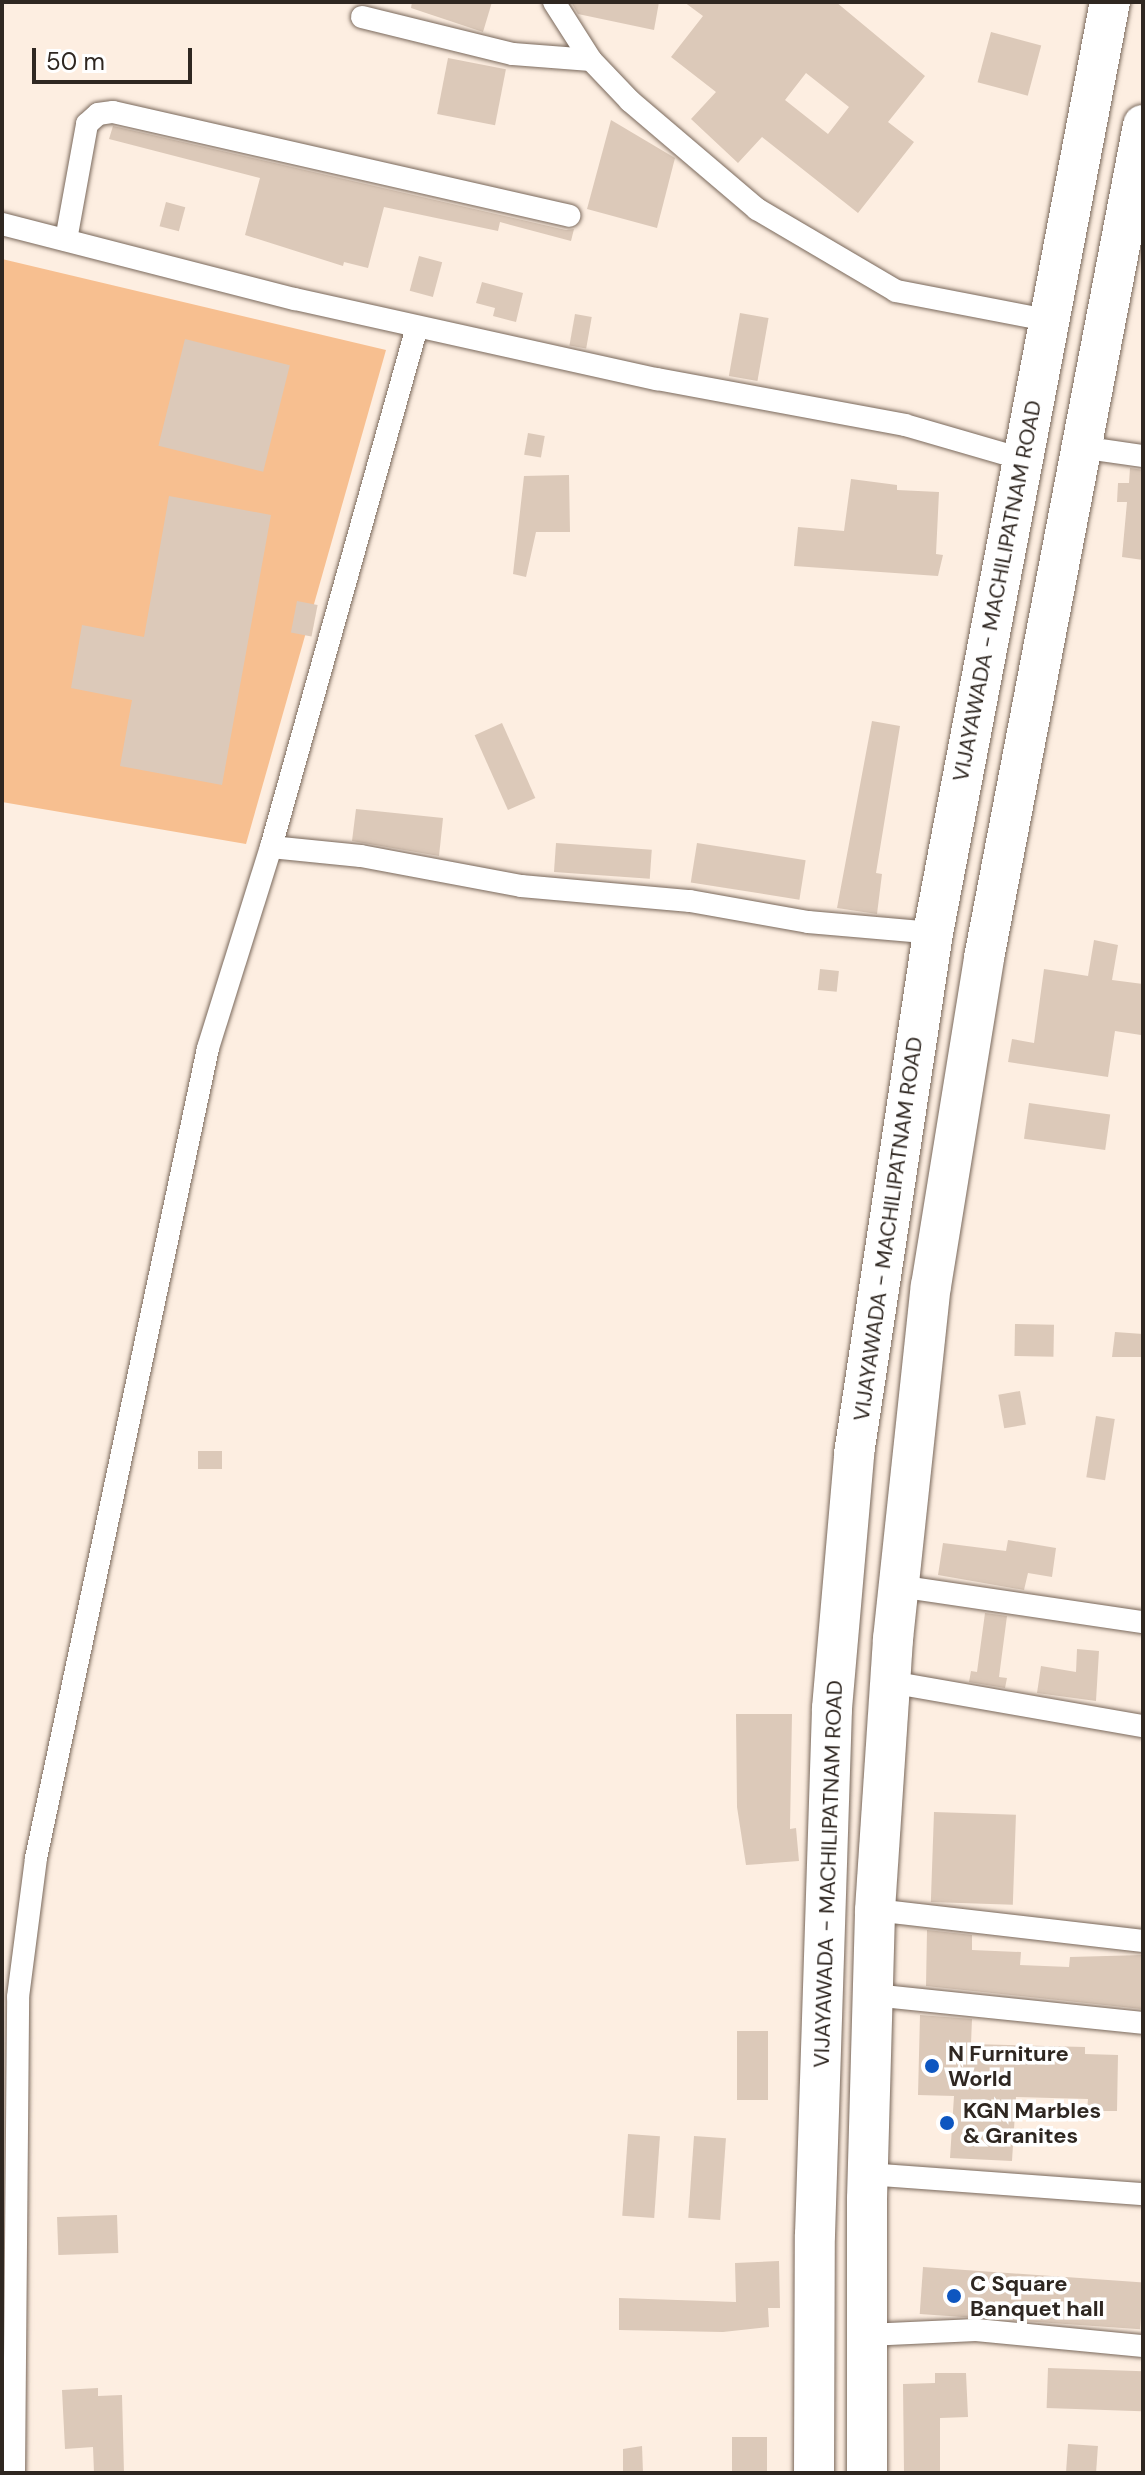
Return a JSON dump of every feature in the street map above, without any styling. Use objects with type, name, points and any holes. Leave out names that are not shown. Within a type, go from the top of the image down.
[{"type":"highway","name":"VIJAYAWADA - MACHILIPATNAM ROAD","points":[[814,2473],[815,2235],[832,1708],[854,1454],[933,933],[1046,320],[1110,2]]},
{"type":"highway","points":[[867,2473],[868,2174],[875,1910],[898,1586],[949,1159],[1080,447],[1143,125]]},
{"type":"street","points":[[554,2],[591,60],[695,160],[757,209],[896,291],[1046,320]]},
{"type":"street","points":[[362,17],[513,54],[591,60]]},
{"type":"street","points":[[66,240],[85,134],[98,114],[113,112],[569,216]]},
{"type":"street","points":[[2,224],[417,327],[657,379],[905,425],[1022,459]]},
{"type":"street","points":[[14,2473],[8,2357],[11,2078],[36,1858],[208,1048],[271,847],[417,327]]},
{"type":"street","points":[[1080,447],[1143,456]]},
{"type":"street","points":[[271,847],[361,856],[521,886],[690,901],[808,922],[933,933]]},
{"type":"street","points":[[898,1586],[1143,1622]]},
{"type":"street","points":[[890,1682],[1143,1726]]},
{"type":"street","points":[[875,1910],[1143,1941]]},
{"type":"street","points":[[873,1995],[1143,2023]]},
{"type":"street","points":[[868,2174],[1143,2194]]},
{"type":"street","points":[[867,2335],[976,2330],[1143,2346]]},
{"type":"shaded area","points":[[2,259],[386,350],[246,844],[2,802]]},
{"type":"building","points":[[412,2],[492,2],[483,32],[411,8]]},
{"type":"building","points":[[571,2],[659,2],[654,30],[578,14]]},
{"type":"building","points":[[684,2],[836,2],[925,76],[888,122],[914,142],[858,213],[762,137],[738,163],[691,119],[716,92],[671,57],[703,16]],"holes":[[[806,73],[849,107],[828,134],[785,100]]]},
{"type":"building","points":[[991,32],[1041,45],[1028,96],[978,82]]},
{"type":"building","points":[[448,58],[506,69],[495,125],[437,114]]},
{"type":"building","points":[[611,120],[675,158],[657,228],[587,209]]},
{"type":"building","points":[[113,126],[566,230],[574,229],[571,241],[500,222],[498,231],[384,207],[368,268],[344,262],[343,266],[245,235],[260,178],[109,139]]},
{"type":"building","points":[[166,202],[185,207],[179,231],[160,226]]},
{"type":"building","points":[[419,256],[442,262],[433,297],[410,291]]},
{"type":"building","points":[[482,282],[523,293],[516,322],[493,316],[495,308],[476,303]]},
{"type":"building","points":[[740,313],[769,318],[757,381],[729,376]]},
{"type":"building","points":[[575,314],[592,317],[586,348],[569,346]]},
{"type":"building","points":[[185,339],[290,365],[263,472],[158,446]]},
{"type":"building","points":[[528,433],[545,436],[541,458],[524,455]]},
{"type":"building","points":[[1130,468],[1143,470],[1143,560],[1122,557],[1127,502],[1117,502],[1118,483],[1129,483]]},
{"type":"building","points":[[569,475],[570,532],[536,532],[526,577],[513,574],[524,476]]},
{"type":"building","points":[[851,479],[897,485],[897,490],[939,492],[936,554],[943,555],[938,576],[794,566],[798,527],[844,531]]},
{"type":"building","points":[[169,496],[271,515],[222,785],[120,766],[132,700],[71,688],[82,625],[144,637]]},
{"type":"building","points":[[297,601],[318,605],[312,636],[291,632]]},
{"type":"building","points":[[872,721],[900,726],[876,873],[882,874],[877,914],[837,908]]},
{"type":"building","points":[[502,723],[535,798],[508,810],[475,735]]},
{"type":"building","points":[[356,809],[443,818],[439,856],[352,841]]},
{"type":"building","points":[[556,843],[652,850],[650,879],[554,872]]},
{"type":"building","points":[[697,843],[806,860],[799,900],[691,883]]},
{"type":"building","points":[[1094,940],[1118,945],[1112,980],[1143,984],[1141,1035],[1115,1031],[1108,1077],[1008,1062],[1012,1039],[1034,1043],[1044,969],[1088,976]]},
{"type":"building","points":[[820,969],[839,971],[837,992],[818,990]]},
{"type":"building","points":[[1029,1103],[1110,1114],[1105,1150],[1024,1139]]},
{"type":"building","points":[[1015,1324],[1054,1325],[1053,1357],[1014,1356]]},
{"type":"building","points":[[1115,1332],[1143,1334],[1143,1357],[1112,1357]]},
{"type":"building","points":[[1020,1391],[1026,1424],[1004,1428],[998,1395]]},
{"type":"building","points":[[1096,1416],[1115,1419],[1105,1480],[1086,1477]]},
{"type":"building","points":[[198,1451],[222,1451],[222,1469],[198,1469]]},
{"type":"building","points":[[1008,1540],[1056,1548],[1052,1577],[1028,1573],[1024,1590],[938,1575],[943,1543],[1006,1551]]},
{"type":"building","points":[[985,1613],[1007,1616],[999,1677],[1007,1678],[1005,1688],[969,1682],[971,1671],[977,1672]]},
{"type":"building","points":[[1077,1649],[1099,1651],[1096,1701],[1037,1693],[1041,1666],[1076,1672]]},
{"type":"building","points":[[736,1714],[792,1714],[790,1829],[796,1828],[799,1861],[746,1865],[737,1807]]},
{"type":"building","points":[[934,1812],[1016,1815],[1013,1905],[931,1902]]},
{"type":"building","points":[[927,1930],[972,1935],[972,1950],[1021,1952],[1020,1965],[1069,1967],[1070,1957],[1143,1955],[1142,2009],[926,1986]]},
{"type":"building","points":[[920,2015],[972,2019],[971,2044],[1085,2047],[1085,2054],[1118,2055],[1117,2111],[1087,2111],[1088,2099],[1016,2097],[1012,2161],[950,2158],[954,2096],[918,2095]]},
{"type":"building","points":[[737,2031],[768,2031],[768,2100],[737,2100]]},
{"type":"building","points":[[628,2134],[660,2136],[654,2218],[622,2216]]},
{"type":"building","points":[[694,2136],[726,2138],[720,2220],[688,2218]]},
{"type":"building","points":[[117,2215],[118,2253],[58,2255],[57,2217]]},
{"type":"building","points":[[779,2261],[780,2308],[768,2308],[769,2327],[723,2332],[619,2330],[619,2298],[736,2302],[735,2263]]},
{"type":"building","points":[[923,2267],[1143,2282],[1140,2329],[920,2314]]},
{"type":"building","points":[[1048,2368],[1143,2371],[1142,2411],[1047,2408]]},
{"type":"building","points":[[935,2373],[966,2373],[968,2417],[940,2418],[940,2473],[904,2473],[903,2384],[935,2383]]},
{"type":"building","points":[[98,2388],[98,2396],[122,2395],[124,2473],[94,2473],[93,2447],[65,2449],[62,2390]]},
{"type":"building","points":[[732,2437],[767,2437],[767,2473],[732,2473]]},
{"type":"building","points":[[1068,2444],[1098,2446],[1096,2473],[1066,2473]]},
{"type":"building","points":[[642,2446],[643,2473],[623,2473],[623,2449]]},
{"type":"place","name":"N Furniture World","points":[[932,2066]]},
{"type":"place","name":"KGN Marbles & Granites","points":[[947,2123]]},
{"type":"place","name":"C Square Banquet hall","points":[[954,2296]]}]
